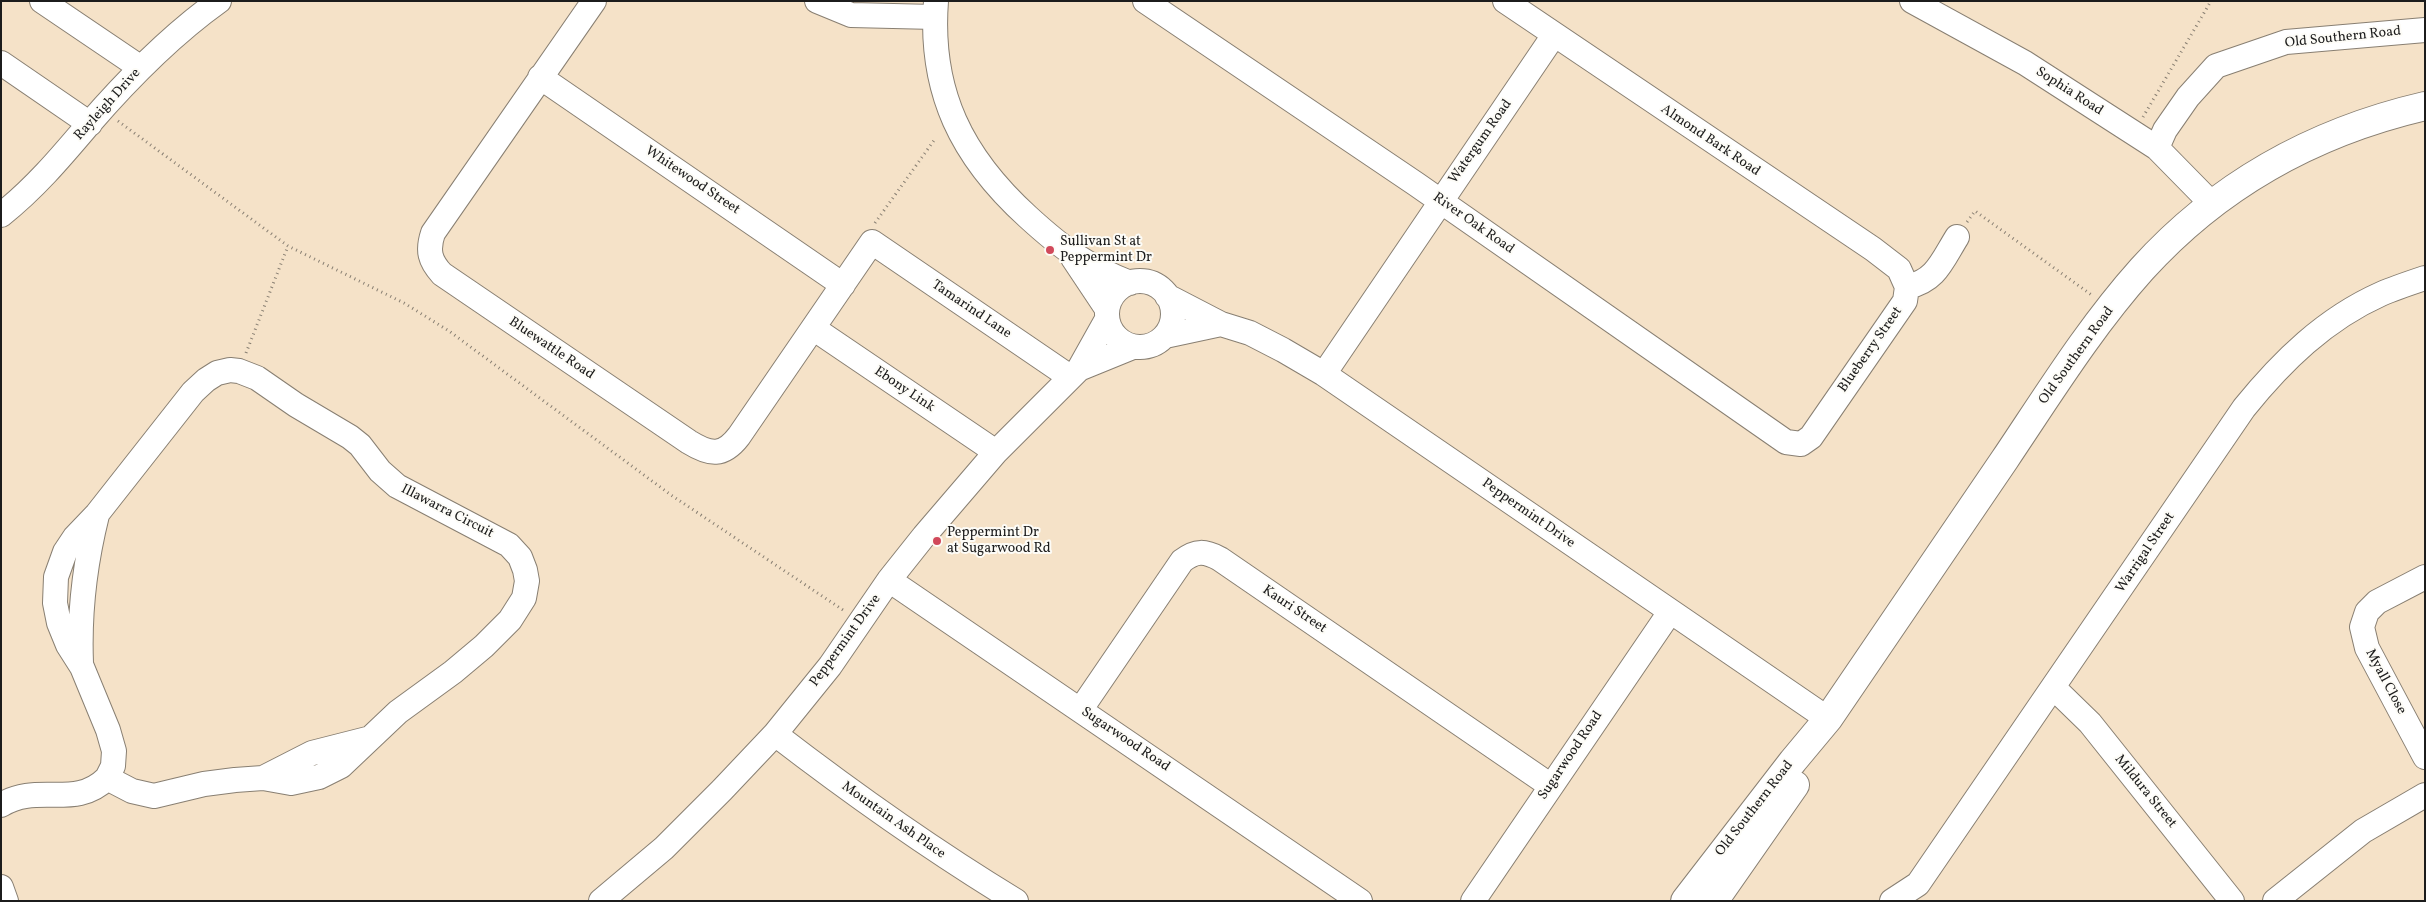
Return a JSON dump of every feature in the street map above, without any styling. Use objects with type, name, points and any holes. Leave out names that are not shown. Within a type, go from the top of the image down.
[{"type":"main road","name":"Old Southern Road","points":[[1685,901],[1781,775],[1828,719],[2069,364],[2110,308],[2141,270],[2168,242],[2211,203],[2250,177],[2320,138],[2425,106]]},
{"type":"main road","name":"Old Southern Road","points":[[1714,901],[1807,769],[1828,719]]},
{"type":"street","points":[[42,1],[140,68]]},
{"type":"street","name":"Rayleigh Drive","points":[[1,215],[43,178],[140,68],[184,26],[219,1]]},
{"type":"street","name":"Bluewattle Road","points":[[594,1],[433,234],[429,245],[430,257],[442,274],[688,442],[709,452],[720,452],[730,447],[872,242]]},
{"type":"street","points":[[817,1],[851,15],[935,9],[940,82],[953,118],[966,145],[983,171],[1006,197],[1069,253],[1100,271],[1130,283]]},
{"type":"street","name":"River Oak Road","points":[[1146,1],[1440,201],[1786,442],[1802,444]]},
{"type":"street","name":"Almond Bark Road","points":[[1505,1],[1554,36],[1873,250],[1899,269],[1907,287]]},
{"type":"street","name":"Sophia Road","points":[[1912,1],[2025,63],[2132,134],[2157,148],[2211,203]]},
{"type":"street","name":"Old Southern Road","points":[[2157,148],[2165,130],[2188,97],[2216,66],[2286,42],[2425,30]]},
{"type":"street","name":"Watergum Road","points":[[1324,374],[1554,36]]},
{"type":"street","points":[[1,63],[96,117]]},
{"type":"street","name":"Whitewood Street","points":[[540,77],[843,284]]},
{"type":"street","points":[[1907,287],[1922,284],[1932,276],[1957,237]]},
{"type":"street","name":"Tamarind Lane","points":[[872,242],[1075,373]]},
{"type":"street","points":[[1069,253],[1107,314],[1116,337],[1133,347],[1150,346],[1165,336],[1221,324]]},
{"type":"street","name":"Warrigal Street","points":[[1892,901],[1923,892],[2054,688],[2244,408],[2271,374],[2302,344],[2331,323],[2380,294],[2425,278]]},
{"type":"street","points":[[1107,314],[1115,292],[1130,283],[1140,281],[1150,283],[1167,296],[1172,306],[1173,316],[1165,336]]},
{"type":"street","name":"Blueberry Street","points":[[1802,444],[1811,437],[1905,301],[1907,287]]},
{"type":"street","name":"Peppermint Drive","points":[[1167,296],[1221,324],[1258,337],[1324,374],[1828,719]]},
{"type":"street","name":"Peppermint Drive","points":[[601,901],[664,848],[775,734],[830,666],[889,580],[936,521],[996,452],[1075,373],[1107,314]]},
{"type":"street","name":"Ebony Link","points":[[813,328],[996,452]]},
{"type":"street","name":"Peppermint Drive","points":[[1075,373],[1133,347]]},
{"type":"street","points":[[1,805],[21,797],[41,794],[79,794],[98,786],[107,778],[113,766],[114,751],[108,730],[82,667],[68,644],[55,603],[56,585],[64,552],[206,380],[217,373],[239,370]]},
{"type":"street","name":"Illawarra Circuit","points":[[107,778],[141,795],[154,796],[204,784],[263,778],[291,783],[319,777],[341,766],[367,739],[398,712],[453,672],[484,646],[510,620],[524,598],[527,582],[525,570],[520,557],[509,545],[397,486],[380,471],[360,445],[350,437],[296,405],[257,378],[239,370]]},
{"type":"street","points":[[82,667],[80,627],[90,544],[97,514]]},
{"type":"street","name":"Kauri Street","points":[[1081,709],[1182,561],[1191,554],[1200,552],[1220,559],[1551,786]]},
{"type":"street","name":"Myall Close","points":[[2425,577],[2377,602],[2367,612],[2362,627],[2367,648],[2425,757]]},
{"type":"street","name":"Sugarwood Road","points":[[889,580],[1081,709],[1360,901]]},
{"type":"street","points":[[56,585],[85,586]]},
{"type":"street","name":"Sugarwood Road","points":[[1473,901],[1670,612]]},
{"type":"street","name":"Mildura Street","points":[[2054,688],[2078,709],[2090,723],[2232,901]]},
{"type":"street","name":"Mountain Ash Place","points":[[775,734],[888,819],[956,865],[1016,901]]},
{"type":"street","name":"Illawarra Circuit","points":[[263,778],[312,753],[367,739]]},
{"type":"street","points":[[312,753],[319,777]]},
{"type":"street","points":[[2275,901],[2363,831],[2425,795]]},
{"type":"street","points":[[1,887],[6,901]]},
{"type":"path","points":[[2132,134],[2211,1]]},
{"type":"path","points":[[96,117],[288,246],[404,303],[449,331],[671,495],[861,622]]},
{"type":"path","points":[[1957,237],[1975,211],[2110,308]]},
{"type":"path","points":[[239,370],[288,246]]},
{"type":"place","name":"Sullivan St at Peppermint Dr","points":[[1050,250]]},
{"type":"place","name":"Peppermint Dr at Sugarwood Rd","points":[[937,541]]}]
